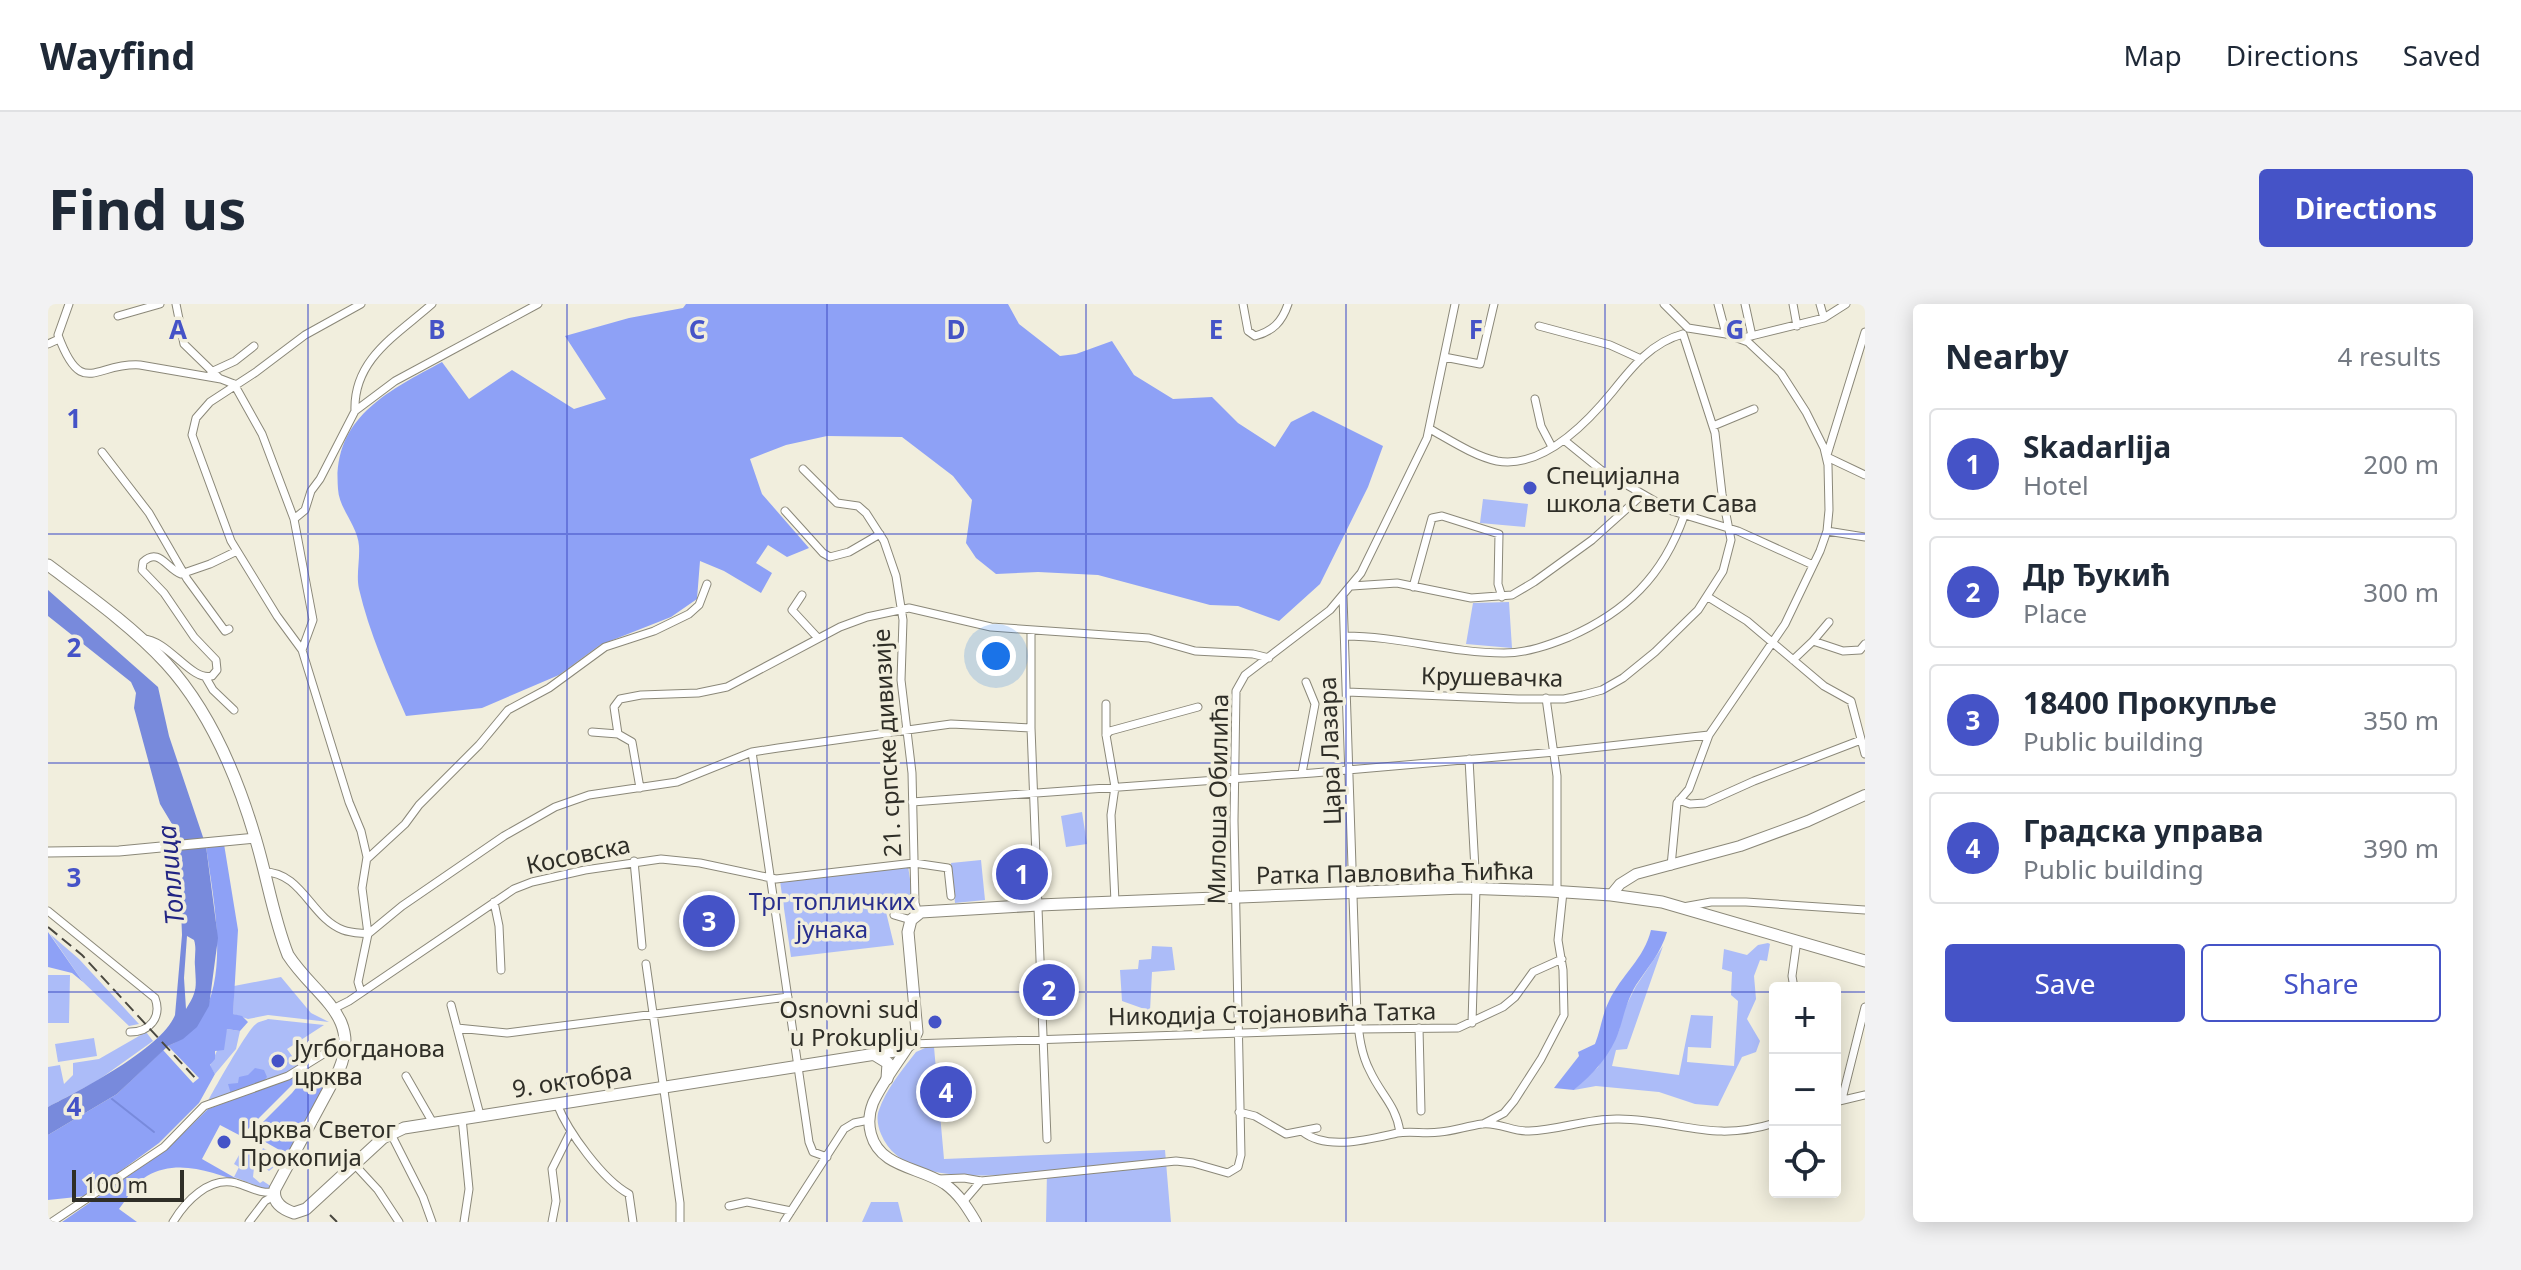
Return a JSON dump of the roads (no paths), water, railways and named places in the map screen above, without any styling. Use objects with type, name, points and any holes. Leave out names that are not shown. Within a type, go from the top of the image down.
[{"type":"main road","points":[[48,565],[167,664],[201,711],[231,773],[256,838],[288,955],[343,1025],[347,1039],[339,1070],[274,1194]]},
{"type":"main road","points":[[1611,895],[1630,876],[1778,833],[1865,795]]},
{"type":"main road","name":"Ратка Павловића Ћићка","points":[[914,916],[1039,905],[1476,888],[1611,895],[1681,907],[1865,961]]},
{"type":"main road","name":"21. српске дивизије","points":[[911,1044],[917,1029],[908,938],[914,916]]},
{"type":"main road","points":[[911,1044],[872,1105],[869,1120],[875,1144],[897,1164],[938,1179],[963,1202],[976,1222]]},
{"type":"main road","name":"9. октобра","points":[[274,1194],[282,1208],[296,1217],[391,1133],[433,1123],[901,1050],[911,1044]]},
{"type":"main road","points":[[874,1054],[888,1063],[887,1079]]},
{"type":"street","points":[[69,304],[59,327],[59,339],[73,366],[85,374],[134,364],[234,384],[274,460],[294,519],[313,620],[302,650]]},
{"type":"street","points":[[118,316],[160,304]]},
{"type":"street","points":[[176,304],[184,344],[221,379]]},
{"type":"street","points":[[361,304],[305,335],[256,372],[234,384],[199,414],[194,421],[192,435],[231,541],[302,650],[342,782],[357,817],[367,859],[362,888],[368,934],[358,982],[361,992]]},
{"type":"street","points":[[294,519],[305,510],[311,491],[355,411],[359,381],[368,361],[432,304]]},
{"type":"street","points":[[355,411],[395,381],[538,304]]},
{"type":"street","points":[[1243,304],[1248,331],[1255,336],[1269,332],[1279,322],[1288,304]]},
{"type":"street","name":"Милоша Обилића","points":[[981,1181],[1176,1161],[1231,1173],[1238,1167],[1241,1155],[1234,777],[1237,686],[1245,675],[1343,597],[1352,586],[1392,514],[1430,429],[1455,304]]},
{"type":"street","points":[[1444,357],[1477,365],[1481,362],[1494,304]]},
{"type":"street","points":[[1664,304],[1686,331]]},
{"type":"street","points":[[1718,304],[1726,334]]},
{"type":"street","points":[[1745,304],[1752,336]]},
{"type":"street","points":[[1793,304],[1797,326]]},
{"type":"street","points":[[1820,304],[1824,318]]},
{"type":"street","points":[[1741,339],[1824,318],[1846,304]]},
{"type":"street","points":[[1539,326],[1610,345],[1641,359]]},
{"type":"street","points":[[1430,429],[1465,448],[1499,461],[1532,456],[1564,440],[1600,407],[1641,359],[1667,340],[1686,331],[1726,334],[1741,339],[1767,357],[1781,373],[1806,412],[1827,457],[1865,475]]},
{"type":"street","name":"Крушевачка","points":[[1347,692],[1571,697],[1616,684],[1655,652],[1708,597],[1723,571],[1731,540],[1713,426],[1686,331]]},
{"type":"street","points":[[1671,866],[1679,800],[1689,789],[1709,735],[1772,644],[1827,531],[1827,457],[1865,332]]},
{"type":"street","points":[[48,344],[59,339]]},
{"type":"street","points":[[211,372],[235,361],[254,346]]},
{"type":"street","points":[[1535,399],[1541,426],[1552,447]]},
{"type":"street","points":[[1713,426],[1754,409]]},
{"type":"street","points":[[1564,440],[1601,470],[1642,495],[1684,516],[1729,527],[1813,565]]},
{"type":"street","points":[[102,452],[149,513],[184,573],[225,631],[229,629]]},
{"type":"street","name":"21. српске дивизије","points":[[803,469],[837,503],[861,508],[880,534],[892,560],[903,634],[901,680],[912,802],[914,916]]},
{"type":"street","points":[[1352,586],[1397,583],[1460,597],[1502,597],[1520,591],[1561,563],[1642,495]]},
{"type":"street","points":[[785,511],[830,557],[849,552],[880,534]]},
{"type":"street","points":[[1413,587],[1432,518],[1442,516],[1499,534],[1498,584],[1502,597]]},
{"type":"street","points":[[1345,636],[1386,638],[1500,653],[1547,646],[1596,624],[1620,610],[1637,595],[1669,549],[1684,516]]},
{"type":"street","points":[[1827,531],[1865,537]]},
{"type":"street","points":[[206,678],[215,673],[216,660],[142,570],[143,562],[158,556],[176,572],[184,573],[237,551]]},
{"type":"street","points":[[367,859],[405,824],[508,710],[549,688],[605,647],[654,631],[689,614],[699,605],[707,584]]},
{"type":"street","points":[[792,610],[802,595]]},
{"type":"street","name":"Цара Лазара","points":[[1343,597],[1359,1029],[1364,1058],[1395,1108],[1400,1132]]},
{"type":"street","points":[[1708,597],[1747,621],[1824,686],[1851,701],[1861,722],[1865,754]]},
{"type":"street","points":[[781,608],[792,610],[817,637]]},
{"type":"street","points":[[618,734],[614,707],[620,699],[698,693],[727,687],[817,637],[857,620],[901,609],[921,610],[983,626],[1149,638],[1195,651],[1253,654],[1269,658]]},
{"type":"street","points":[[1793,660],[1829,622]]},
{"type":"street","points":[[1031,631],[1031,728],[1047,1139]]},
{"type":"street","points":[[141,640],[154,641],[206,678],[213,690],[234,710]]},
{"type":"street","points":[[1813,641],[1843,651],[1860,650],[1865,644]]},
{"type":"street","points":[[1302,773],[1315,704],[1306,682]]},
{"type":"street","points":[[1483,1124],[1504,1113],[1514,1101],[1561,1022],[1564,1004],[1558,935],[1560,892],[1555,752],[1546,698]]},
{"type":"street","points":[[1106,704],[1106,735],[1115,787],[1111,815],[1115,902]]},
{"type":"street","points":[[1106,735],[1110,731],[1198,707]]},
{"type":"street","points":[[368,934],[396,910],[536,817],[579,798],[685,780],[752,752],[907,728],[965,723],[1031,728]]},
{"type":"street","points":[[592,732],[618,734],[630,740],[634,745],[640,788]]},
{"type":"street","points":[[912,802],[1555,752],[1709,735]]},
{"type":"street","points":[[1679,800],[1690,804],[1705,803],[1861,740]]},
{"type":"street","points":[[752,752],[810,1147],[813,1152],[827,1157]]},
{"type":"street","points":[[1469,759],[1476,888],[1472,1023]]},
{"type":"street","points":[[48,852],[119,851],[256,838]]},
{"type":"street","name":"Косовска","points":[[333,1009],[514,889],[532,882],[634,861],[661,859],[770,878]]},
{"type":"street","points":[[634,861],[642,946]]},
{"type":"street","points":[[770,878],[914,863],[948,868],[951,896]]},
{"type":"street","points":[[264,872],[276,873],[293,882],[339,928],[368,934]]},
{"type":"street","points":[[494,902],[499,926],[501,970]]},
{"type":"street","points":[[1681,907],[1719,902],[1865,910]]},
{"type":"street","points":[[48,911],[155,998],[158,1007],[154,1020],[144,1030],[130,1032]]},
{"type":"street","points":[[894,915],[914,916]]},
{"type":"street","points":[[1793,982],[1797,940]]},
{"type":"street","name":"Никодија Стојановића Татка","points":[[911,1044],[1458,1028],[1507,1004],[1533,972],[1562,959]]},
{"type":"street","points":[[646,964],[680,1203],[680,1222]]},
{"type":"street","points":[[457,1028],[501,1033],[788,997]]},
{"type":"street","points":[[451,1005],[480,1115]]},
{"type":"street","points":[[1841,1094],[1865,1007]]},
{"type":"street","points":[[1419,1028],[1421,1111]]},
{"type":"street","points":[[52,1222],[164,1147],[204,1106],[288,1076],[347,1039]]},
{"type":"street","points":[[406,1076],[433,1123]]},
{"type":"street","points":[[1841,1101],[1865,1095]]},
{"type":"street","points":[[557,1104],[571,1131],[611,1181],[629,1194],[629,1220]]},
{"type":"street","points":[[1239,1112],[1255,1116],[1282,1133],[1317,1128]]},
{"type":"street","points":[[462,1118],[469,1189],[464,1222]]},
{"type":"street","points":[[1303,1132],[1322,1140],[1348,1141],[1376,1139],[1400,1132],[1435,1133],[1483,1124],[1501,1124],[1526,1131],[1586,1120],[1622,1119],[1722,1133],[1769,1124]]},
{"type":"street","points":[[784,1222],[848,1126],[869,1120]]},
{"type":"street","points":[[552,1222],[556,1201],[552,1169],[571,1131]]},
{"type":"street","points":[[391,1133],[432,1222]]},
{"type":"street","points":[[354,1164],[378,1190],[399,1222]]},
{"type":"street","points":[[938,1179],[981,1181]]},
{"type":"street","points":[[963,1202],[981,1181]]},
{"type":"street","points":[[173,1222],[191,1198],[220,1184],[235,1183],[274,1194]]},
{"type":"street","points":[[249,1222],[274,1194]]},
{"type":"street","points":[[729,1206],[747,1202],[791,1211]]},
{"type":"waterway","points":[[112,1099],[154,1132]]},
{"type":"railway","points":[[48,927],[82,955],[197,1080]]},
{"type":"railway","points":[[330,1215],[337,1222]]},
{"type":"place","name":"Специјална школа Свети Сава","points":[[1530,488]]},
{"type":"place","name":"Skadarlija","points":[[1022,874]]},
{"type":"place","name":"18400 Прокупље","points":[[709,921]]},
{"type":"place","name":"Др Ђукић","points":[[1049,990]]},
{"type":"place","name":"Osnovni sud u Prokuplju","points":[[935,1022]]},
{"type":"place","name":"Југбогданова црква","points":[[278,1061]]},
{"type":"place","name":"Градска управа","points":[[946,1092]]},
{"type":"place","name":"Црква Светог Прокопија","points":[[224,1142]]},
{"type":"water label","name":"Топлица","points":[[170,875]]},
{"type":"park label","name":"Трг топличких јунака","points":[[832,914]]}]
